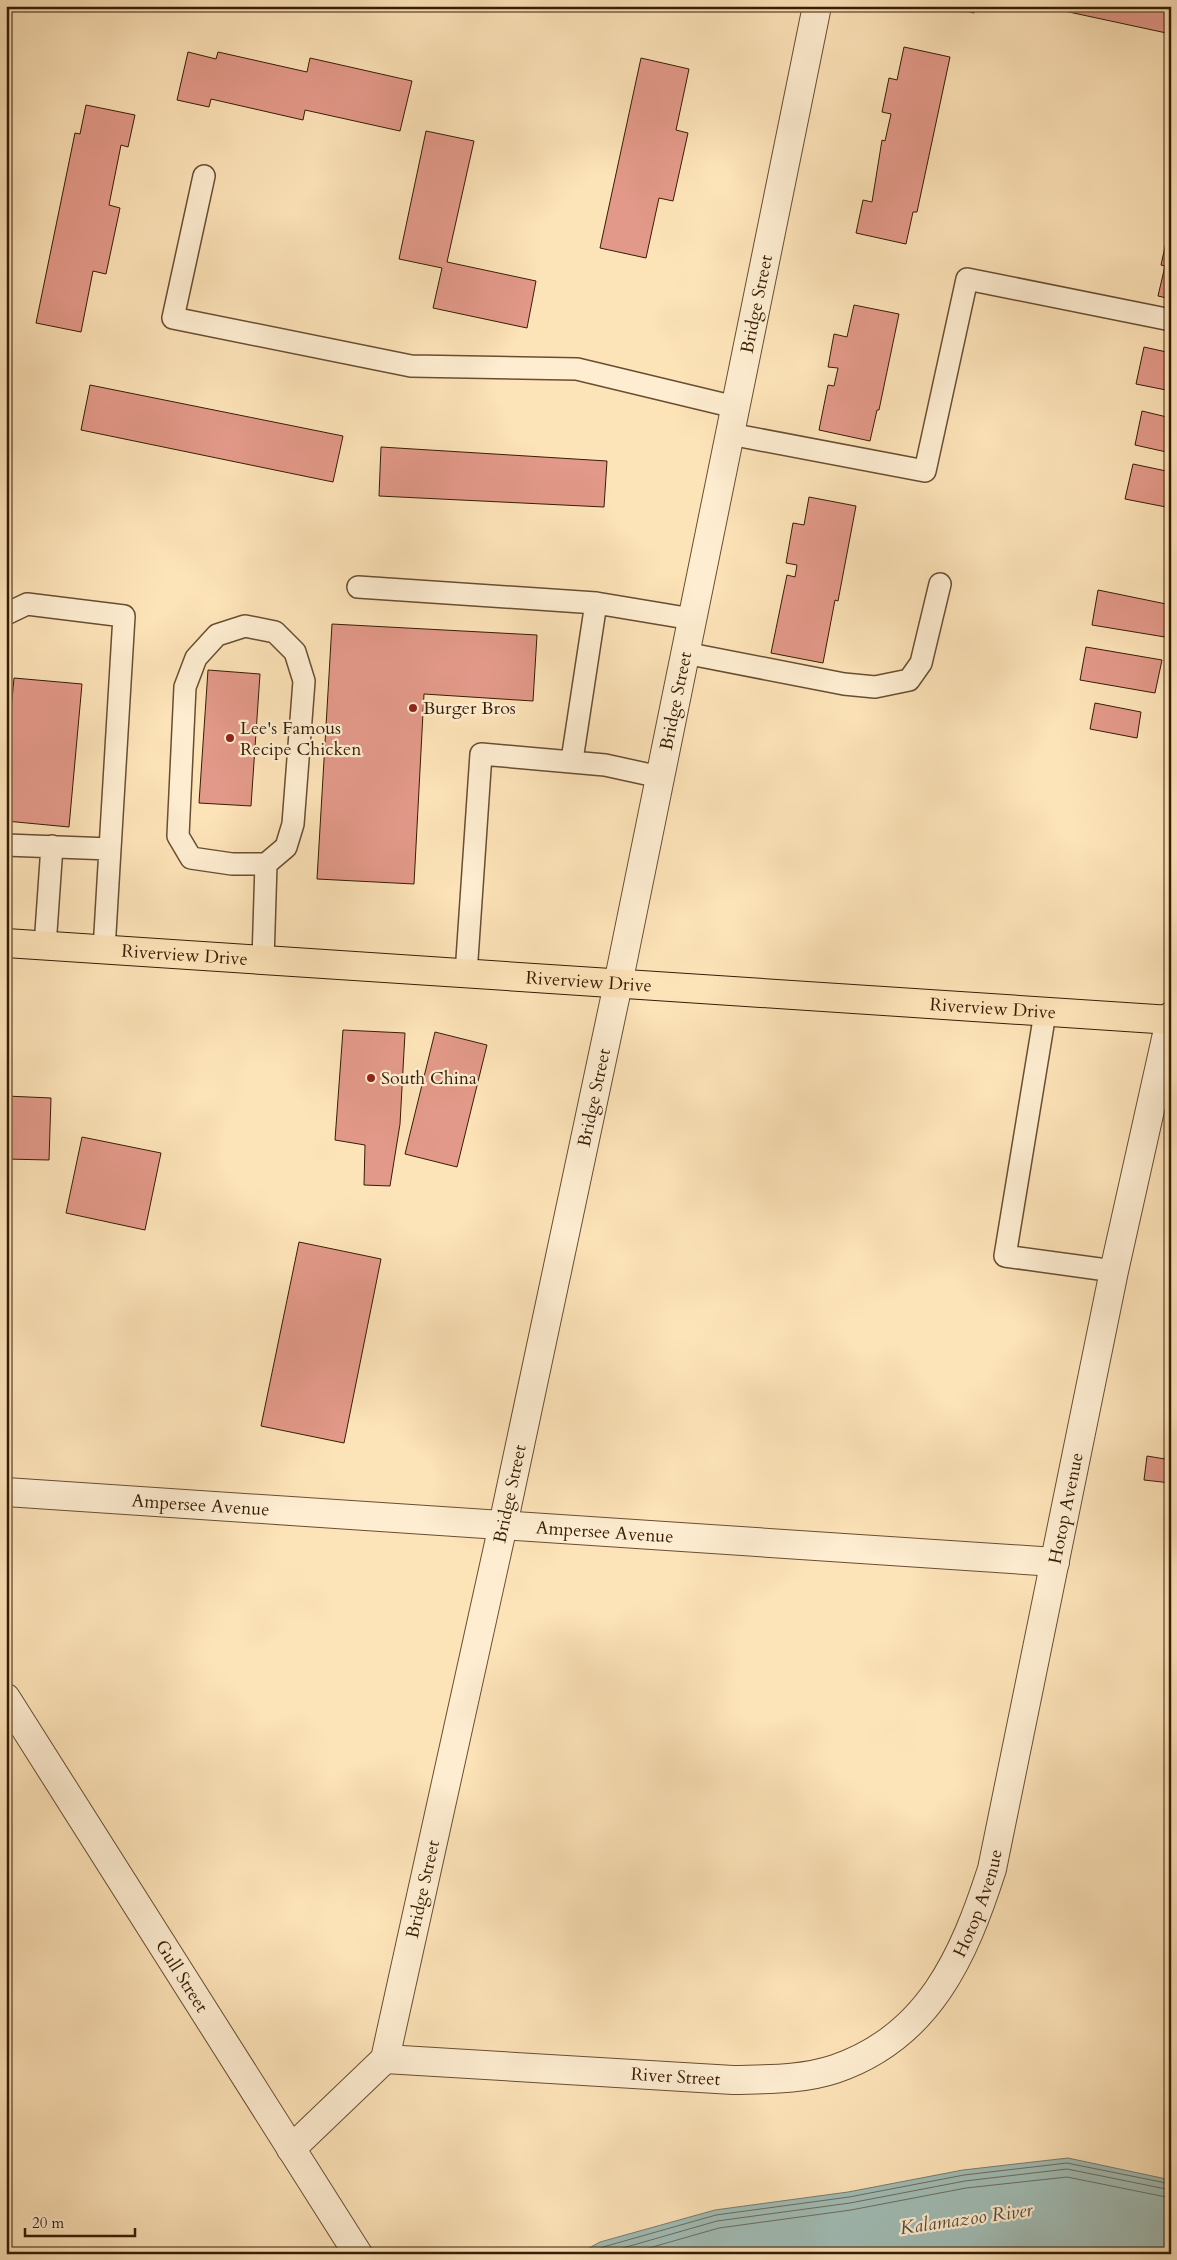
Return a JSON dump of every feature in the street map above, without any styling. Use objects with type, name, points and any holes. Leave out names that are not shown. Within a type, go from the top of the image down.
[{"type":"main road","name":"Riverview Drive","points":[[6,944],[1170,1019]]},
{"type":"street","name":"Bridge Street","points":[[385,2059],[503,1525],[618,984],[817,6]]},
{"type":"street","name":"Hotop Avenue","points":[[938,1992],[959,1958],[973,1925],[992,1869],[1114,1271],[1170,1019]]},
{"type":"street","name":"Ampersee Avenue","points":[[6,1492],[1055,1562]]},
{"type":"street","name":"Gull Street","points":[[6,1698],[358,2254]]},
{"type":"street","name":"River Street","points":[[385,2059],[733,2080],[789,2078],[834,2069],[864,2056],[889,2041],[938,1992]]},
{"type":"street","points":[[291,2149],[385,2059]]},
{"type":"lane","points":[[204,176],[173,318],[411,366],[577,369],[735,407]]},
{"type":"lane","points":[[730,434],[925,471],[967,279],[1171,320]]},
{"type":"lane","points":[[685,653],[875,688],[909,680],[921,663],[940,584]]},
{"type":"lane","points":[[358,587],[596,603],[692,619]]},
{"type":"lane","points":[[572,760],[596,603]]},
{"type":"lane","points":[[6,614],[27,604],[124,616],[104,950]]},
{"type":"lane","points":[[263,960],[266,864],[286,847],[293,824],[304,681],[295,652],[275,632],[245,626],[217,635],[196,658],[185,687],[178,836],[191,858],[232,864],[266,864]]},
{"type":"lane","points":[[466,974],[481,754],[605,764],[660,778]]},
{"type":"lane","points":[[6,845],[110,849]]},
{"type":"lane","points":[[45,946],[52,846]]},
{"type":"lane","points":[[1045,1012],[1005,1256],[1114,1271]]},
{"type":"water","name":"Kalamazoo River","points":[[1068,2158],[1171,2180],[1171,2254],[578,2254],[600,2242],[715,2210],[848,2192],[963,2170]]},
{"type":"building","points":[[942,6],[976,6],[974,13]]},
{"type":"building","points":[[1041,6],[1171,6],[1171,34]]},
{"type":"building","points":[[904,47],[950,57],[917,212],[913,212],[906,244],[856,233],[863,200],[872,202],[882,140],[885,141],[891,114],[882,112],[889,78],[897,80]]},
{"type":"building","points":[[188,52],[216,59],[218,52],[307,72],[310,58],[412,81],[400,131],[305,110],[303,120],[211,99],[209,107],[177,100]]},
{"type":"building","points":[[641,58],[689,69],[676,130],[688,133],[673,201],[659,198],[646,258],[600,248]]},
{"type":"building","points":[[86,105],[135,115],[128,147],[121,145],[109,205],[120,208],[106,274],[93,271],[81,332],[36,323],[75,133],[80,134]]},
{"type":"building","points":[[426,131],[474,141],[447,262],[536,281],[527,328],[433,308],[442,268],[399,259]]},
{"type":"building","points":[[1171,220],[1171,299],[1158,296],[1165,266],[1161,265]]},
{"type":"building","points":[[854,305],[899,314],[879,410],[877,410],[870,441],[819,430],[828,385],[834,386],[838,368],[828,367],[834,334],[847,337]]},
{"type":"building","points":[[1144,347],[1171,353],[1171,391],[1136,384]]},
{"type":"building","points":[[90,385],[343,436],[333,482],[81,430]]},
{"type":"building","points":[[1142,411],[1171,418],[1171,453],[1135,445]]},
{"type":"building","points":[[381,447],[607,461],[604,507],[379,496]]},
{"type":"building","points":[[1133,464],[1171,472],[1171,508],[1125,499]]},
{"type":"building","points":[[809,497],[856,506],[838,601],[835,600],[823,663],[771,653],[787,575],[795,577],[797,565],[786,563],[793,523],[804,525]]},
{"type":"building","points":[[1098,590],[1171,605],[1165,637],[1092,625]]},
{"type":"building","points":[[332,624],[537,635],[533,701],[424,694],[414,884],[317,879]]},
{"type":"building","points":[[1086,647],[1162,660],[1155,693],[1080,680]]},
{"type":"building","name":"Lee's Famous Recipe Chicken","points":[[208,670],[260,674],[251,806],[199,803]]},
{"type":"building","points":[[14,678],[82,684],[69,827],[6,821],[6,764]]},
{"type":"building","points":[[1095,703],[1141,712],[1137,738],[1090,729]]},
{"type":"building","name":"South China","points":[[343,1030],[405,1033],[400,1124],[390,1186],[364,1185],[365,1145],[335,1140]]},
{"type":"building","points":[[435,1032],[487,1045],[457,1167],[405,1154]]},
{"type":"building","points":[[6,1096],[51,1098],[49,1160],[6,1159]]},
{"type":"building","points":[[82,1137],[161,1153],[145,1230],[66,1213]]},
{"type":"building","points":[[299,1242],[381,1259],[344,1443],[261,1426]]},
{"type":"building","points":[[1167,1447],[1171,1448],[1171,1483],[1144,1480],[1147,1456],[1165,1459]]},
{"type":"place","name":"Burger Bros","points":[[413,708]]},
{"type":"place","name":"Lee's Famous Recipe Chicken","points":[[230,738]]},
{"type":"place","name":"South China","points":[[371,1078]]}]
